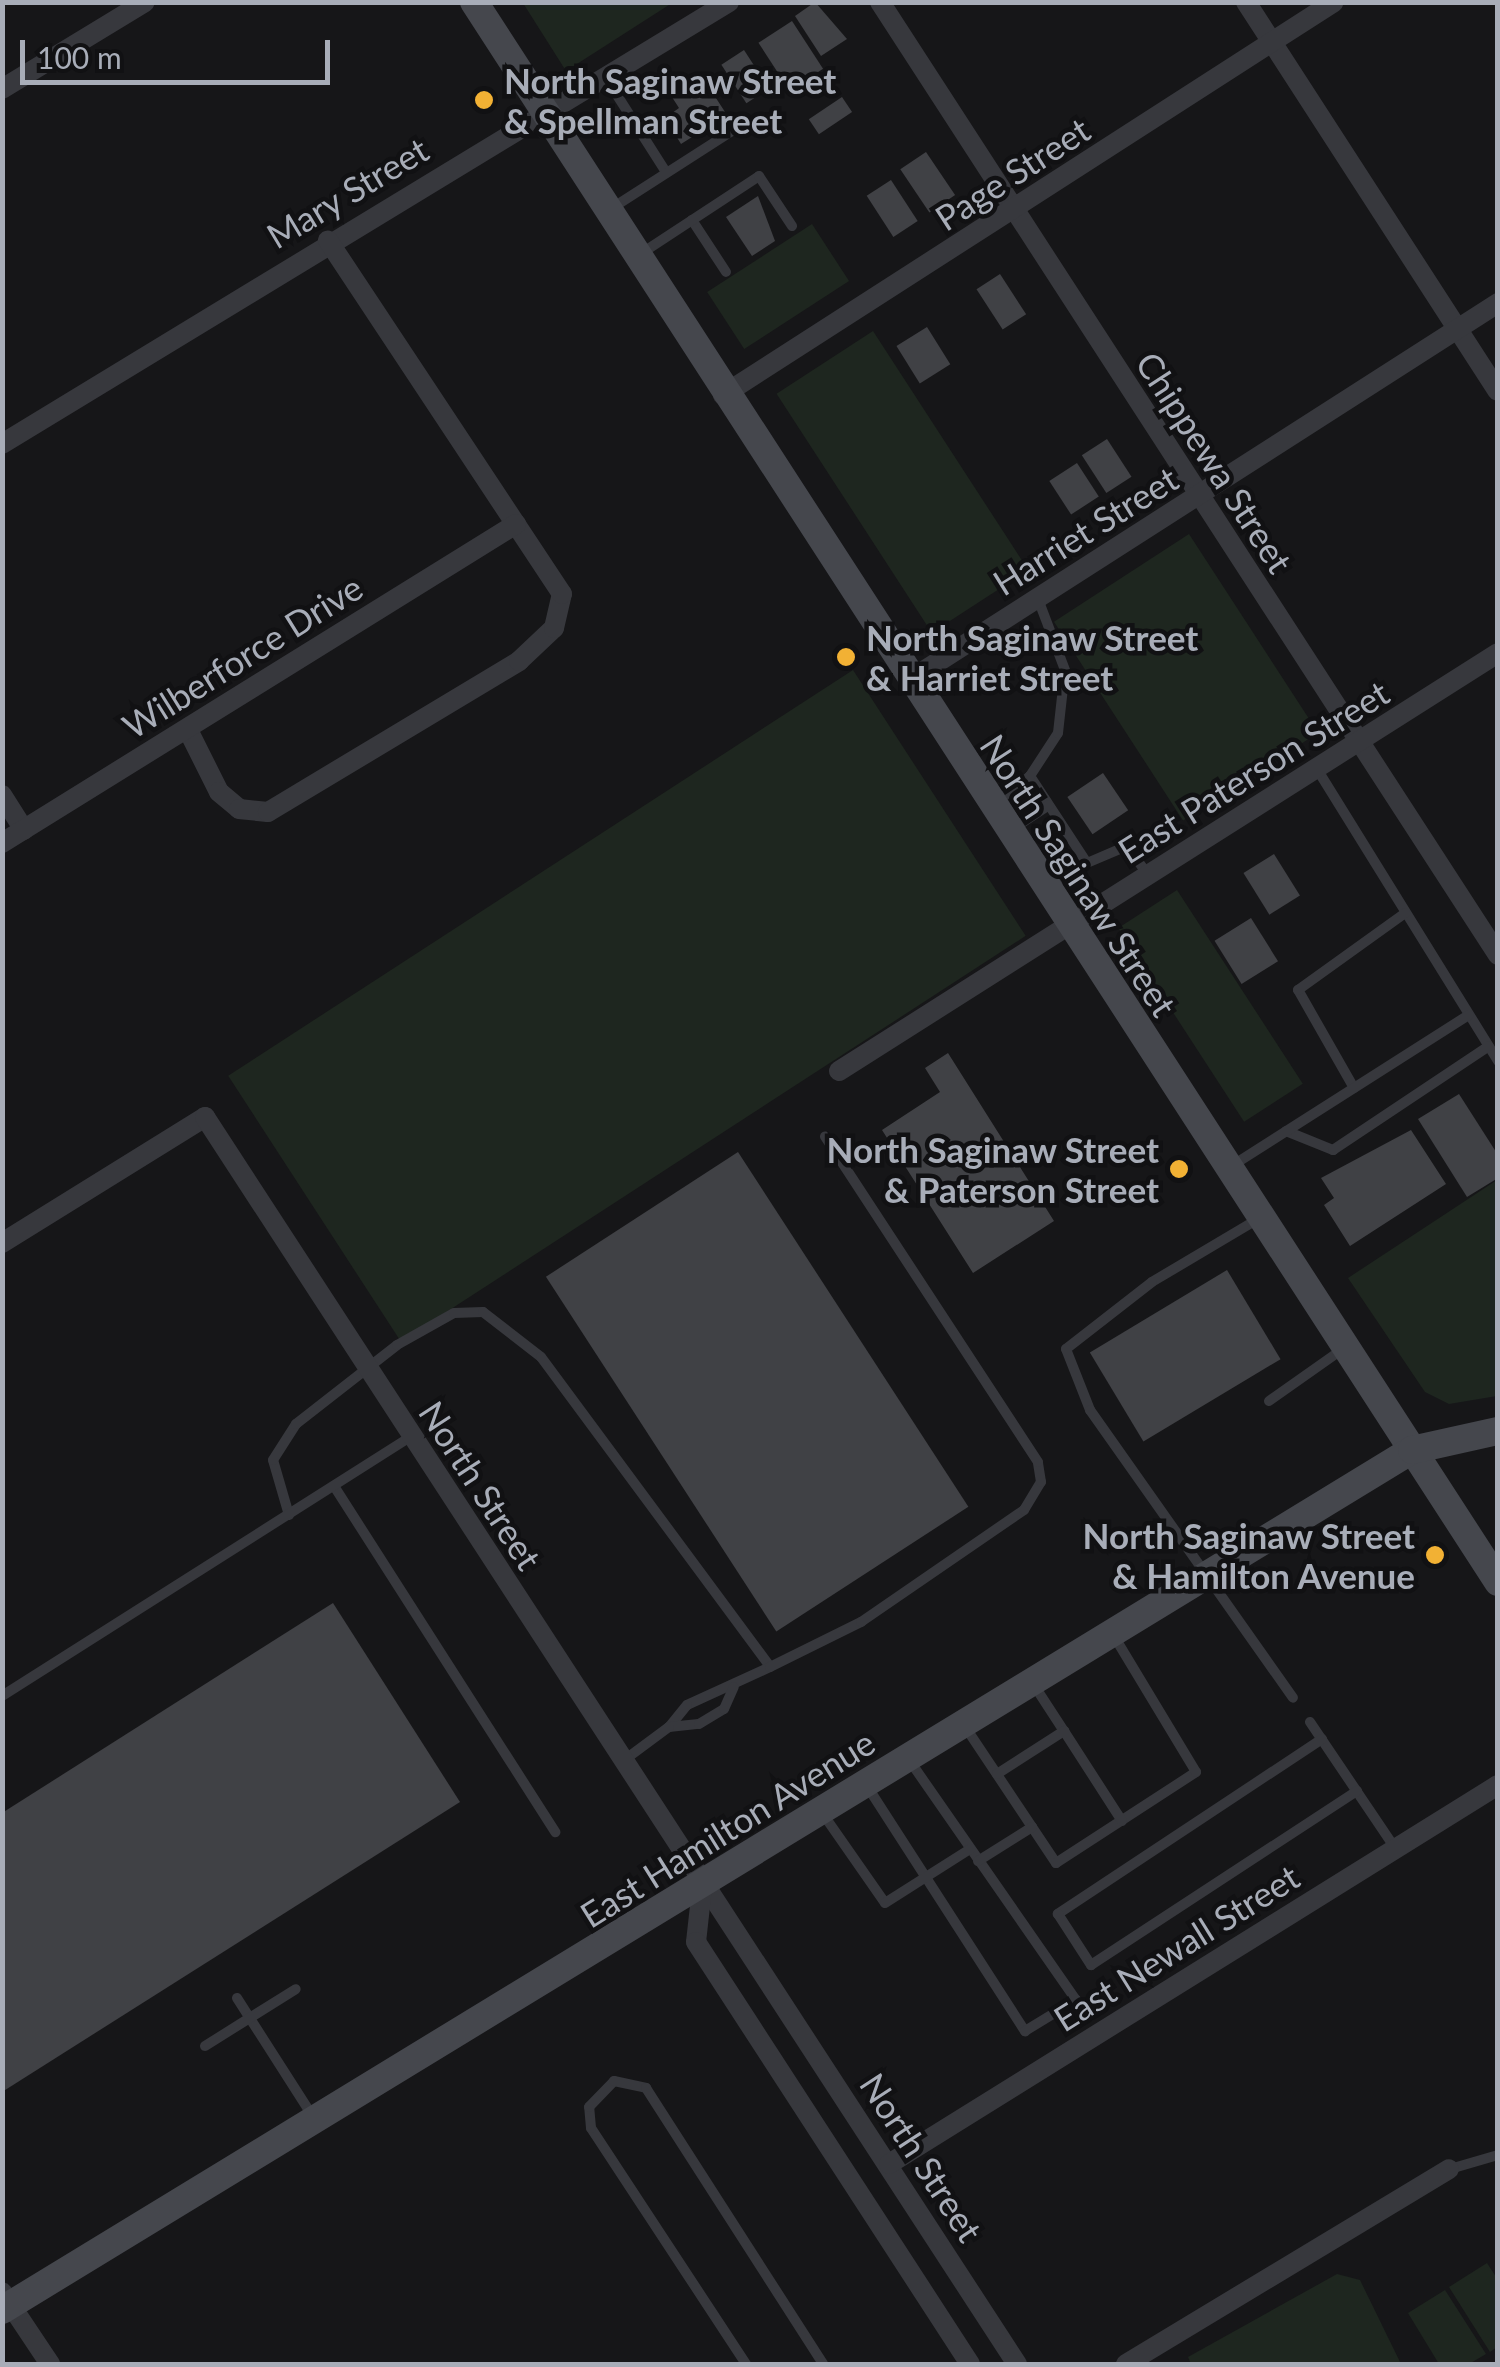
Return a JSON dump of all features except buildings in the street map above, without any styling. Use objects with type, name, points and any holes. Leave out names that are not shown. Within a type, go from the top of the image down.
[{"type":"main road","name":"North Saginaw Street","points":[[474,2],[1006,833],[1498,1582]]},
{"type":"main road","name":"East Hamilton Avenue","points":[[5,2302],[702,1888],[1412,1450],[1498,1430]]},
{"type":"street","points":[[2,90],[145,2]]},
{"type":"street","name":"Mary Street","points":[[2,444],[328,240],[544,113],[608,81],[729,2]]},
{"type":"street","name":"Chippewa Street","points":[[880,2],[1498,955]]},
{"type":"street","points":[[1246,2],[1498,391]]},
{"type":"street","name":"Page Street","points":[[724,396],[1016,211],[1334,2]]},
{"type":"street","points":[[188,730],[219,792],[238,810],[268,812],[536,650],[554,628],[562,594],[328,240]]},
{"type":"street","name":"Harriet Street","points":[[908,680],[1498,303]]},
{"type":"street","name":"Wilberforce Drive","points":[[2,843],[516,524]]},
{"type":"street","name":"East Paterson Street","points":[[840,1071],[1498,653]]},
{"type":"street","points":[[2,796],[24,830]]},
{"type":"street","name":"North Street","points":[[2,1244],[206,1117],[702,1888],[889,2164],[1017,2364]]},
{"type":"street","name":"East Newall Street","points":[[889,2164],[1498,1785]]},
{"type":"street","name":"North Street","points":[[702,1888],[696,1942],[970,2364]]},
{"type":"street","points":[[1126,2364],[1449,2170]]},
{"type":"street","points":[[5,2302],[50,2364]]},
{"type":"lane","points":[[608,81],[666,172]]},
{"type":"lane","points":[[608,210],[732,131]]},
{"type":"lane","points":[[637,256],[759,176],[792,226]]},
{"type":"lane","points":[[692,220],[726,272]]},
{"type":"lane","points":[[990,807],[1030,776],[1058,733],[1065,670],[1038,599]]},
{"type":"lane","points":[[1317,769],[1498,1061]]},
{"type":"lane","points":[[1030,776],[1087,863]]},
{"type":"lane","points":[[1006,833],[1049,805]]},
{"type":"lane","points":[[1043,890],[1087,863],[1127,846],[1148,875]]},
{"type":"lane","points":[[1354,1088],[1298,990],[1405,914]]},
{"type":"lane","points":[[1225,1170],[1468,1015]]},
{"type":"lane","points":[[1286,1131],[1333,1150],[1489,1046]]},
{"type":"lane","points":[[623,1761],[670,1727],[687,1704],[734,1687],[860,1622],[1024,1510],[1042,1482],[1038,1462],[825,1136]]},
{"type":"lane","points":[[1258,1219],[1138,1291],[1066,1349],[1076,1390],[1293,1698]]},
{"type":"lane","points":[[289,1515],[274,1480],[280,1443],[370,1374],[397,1345],[454,1313],[484,1312],[519,1336],[770,1667]]},
{"type":"lane","points":[[1269,1401],[1345,1347]]},
{"type":"lane","points":[[2,1696],[412,1436]]},
{"type":"lane","points":[[334,1486],[556,1832]]},
{"type":"lane","points":[[964,1724],[1056,1864],[1196,1772],[1112,1633]]},
{"type":"lane","points":[[1032,1682],[1122,1821]]},
{"type":"lane","points":[[670,1727],[699,1724],[734,1687]]},
{"type":"lane","points":[[1310,1722],[1395,1848]]},
{"type":"lane","points":[[997,1774],[1064,1731]]},
{"type":"lane","points":[[1322,1739],[1058,1914],[1091,1965],[1356,1791]]},
{"type":"lane","points":[[867,1785],[1025,2030],[1076,2000],[908,1759]]},
{"type":"lane","points":[[821,1812],[885,1903],[970,1849]]},
{"type":"lane","points":[[978,1861],[1032,1826]]},
{"type":"lane","points":[[205,2046],[296,1989]]},
{"type":"lane","points":[[237,1998],[314,2118]]},
{"type":"lane","points":[[746,2364],[591,2128],[589,2108],[614,2081],[646,2088],[824,2364]]},
{"type":"lane","points":[[1449,2170],[1498,2155]]},
{"type":"shaded area","points":[[523,3],[672,3],[566,71]]},
{"type":"shaded area","points":[[812,224],[849,281],[744,349],[707,292]]},
{"type":"shaded area","points":[[873,331],[1028,570],[932,633],[777,394]]},
{"type":"shaded area","points":[[1189,534],[1318,733],[1183,820],[1054,622]]},
{"type":"shaded area","points":[[853,670],[1026,936],[401,1342],[228,1076]]},
{"type":"shaded area","points":[[1177,890],[1303,1084],[1244,1122],[1118,928]]},
{"type":"shaded area","points":[[1497,1180],[1497,1396],[1449,1404],[1425,1392],[1348,1278]]},
{"type":"shaded area","points":[[1487,2263],[1498,2280],[1497,2347],[1490,2352],[1449,2287]]},
{"type":"shaded area","points":[[1337,2274],[1360,2280],[1401,2364],[1191,2364],[1188,2357]]},
{"type":"shaded area","points":[[1445,2290],[1486,2354],[1469,2364],[1439,2364],[1408,2313]]},
{"type":"place","name":"North Saginaw Street & Spellman Street","points":[[484,100]]},
{"type":"place","name":"North Saginaw Street & Harriet Street","points":[[846,657]]},
{"type":"place","name":"North Saginaw Street & Paterson Street","points":[[1179,1169]]},
{"type":"place","name":"North Saginaw Street & Hamilton Avenue","points":[[1435,1555]]}]
